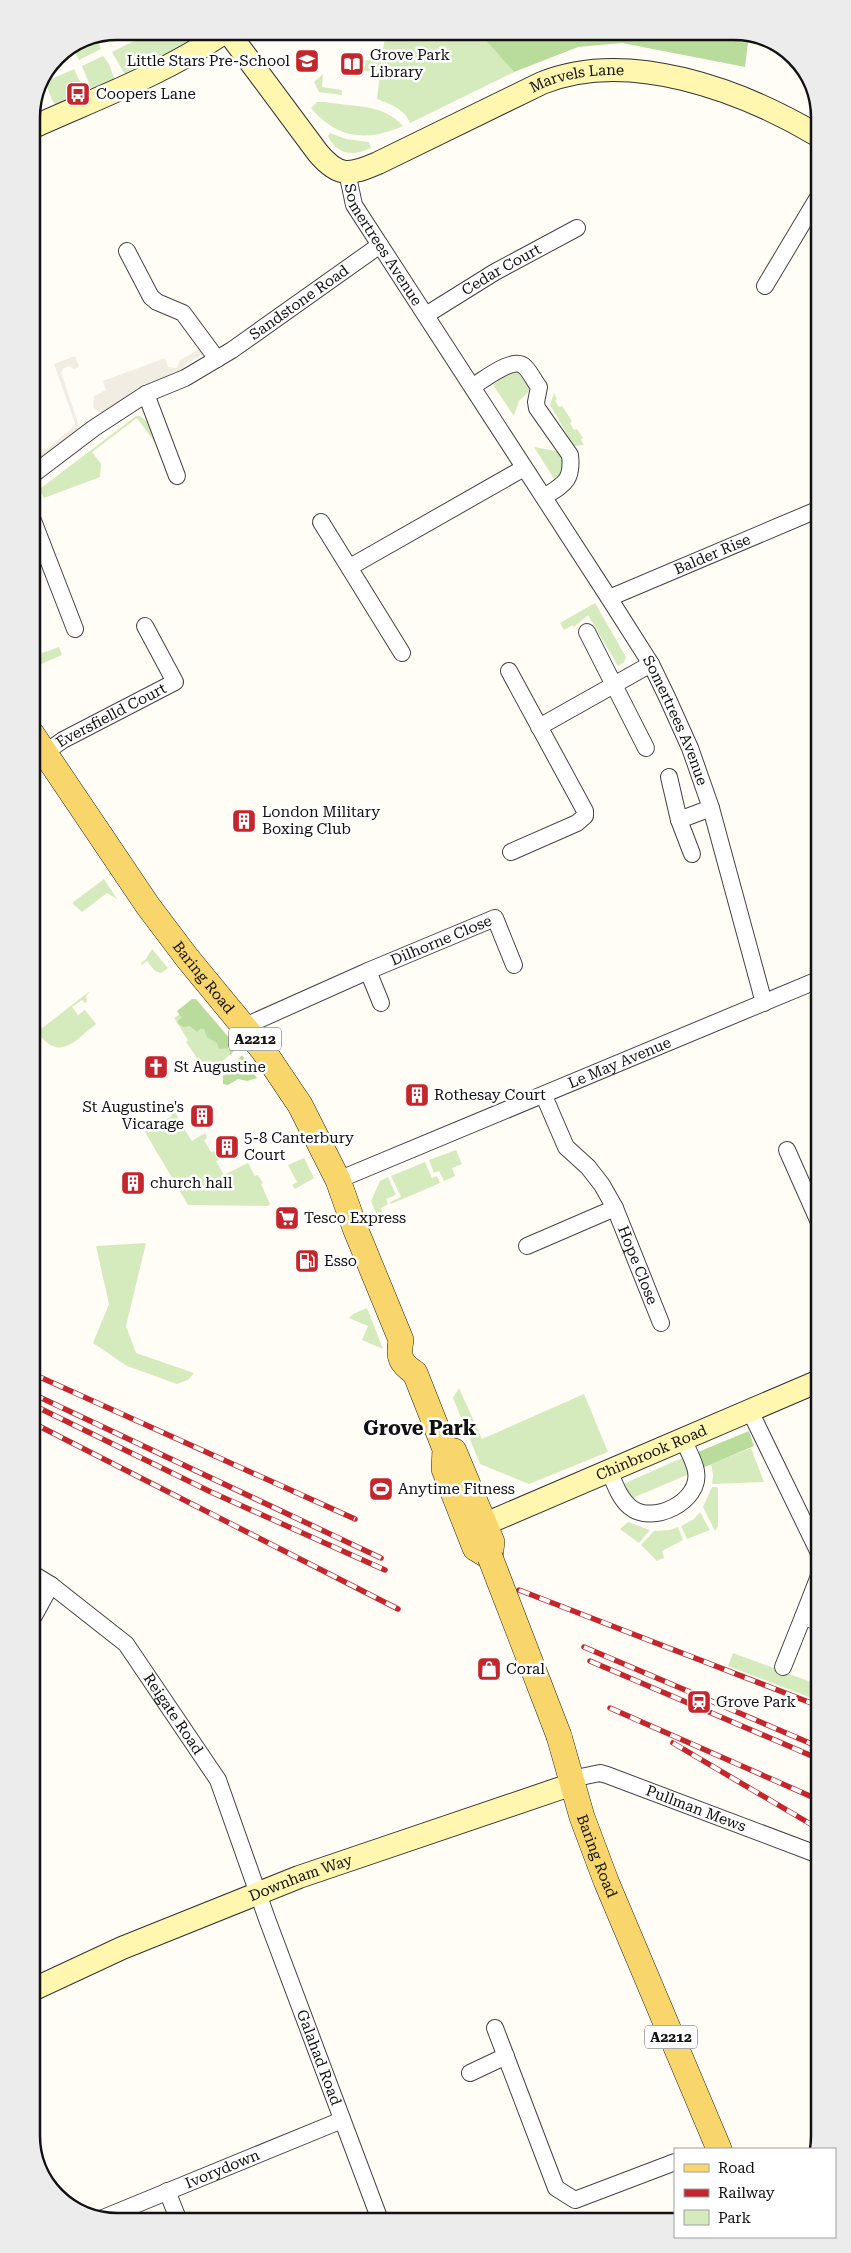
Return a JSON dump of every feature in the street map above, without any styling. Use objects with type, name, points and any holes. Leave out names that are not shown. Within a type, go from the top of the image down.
[{"type":"main road","name":"Baring Road","points":[[40,744],[148,906],[188,959],[245,1026],[282,1076],[300,1105],[338,1180],[355,1228],[401,1340],[413,1348],[419,1363],[409,1369],[445,1448],[444,1469],[474,1521],[492,1542],[490,1557],[559,1736],[582,1817],[714,2148]]},
{"type":"street","points":[[40,124],[153,74],[199,50],[213,40]]},
{"type":"street","name":"Somertrees Avenue","points":[[234,40],[329,166],[347,172],[354,204],[473,386],[650,664],[690,748],[711,808],[764,1003]]},
{"type":"street","name":"Marvels Lane","points":[[347,172],[355,172],[378,163],[556,77],[598,70],[648,72],[706,86],[770,110],[811,132]]},
{"type":"street","points":[[765,286],[811,209]]},
{"type":"street","name":"Cedar Court","points":[[426,315],[495,272],[578,228]]},
{"type":"street","name":"Sandstone Road","points":[[40,470],[94,428],[146,394],[185,378],[253,335],[380,245]]},
{"type":"street","points":[[126,250],[151,297],[157,302],[183,314],[217,358]]},
{"type":"street","points":[[473,386],[501,368],[517,363],[525,366],[538,387],[539,392],[536,402],[538,408],[570,455],[571,475],[544,497]]},
{"type":"street","points":[[146,394],[177,476]]},
{"type":"street","points":[[350,567],[524,468]]},
{"type":"street","name":"Balder Rise","points":[[609,598],[811,513]]},
{"type":"street","points":[[321,522],[402,653]]},
{"type":"street","points":[[40,539],[75,630]]},
{"type":"street","name":"Eversfielld Court","points":[[40,743],[63,740],[174,682],[145,626]]},
{"type":"street","points":[[587,632],[646,748]]},
{"type":"street","points":[[539,727],[650,664]]},
{"type":"street","points":[[509,671],[583,807],[585,816],[577,823],[511,852]]},
{"type":"street","points":[[669,777],[680,820],[692,854]]},
{"type":"street","points":[[680,820],[711,808]]},
{"type":"street","name":"Dilhorne Close","points":[[245,1026],[368,971],[495,918],[514,965]]},
{"type":"street","points":[[368,971],[381,1003]]},
{"type":"street","name":"Le May Avenue","points":[[338,1180],[544,1096],[811,983]]},
{"type":"street","name":"Hope Close","points":[[544,1096],[566,1147],[588,1167],[602,1184],[615,1208],[661,1323]]},
{"type":"street","points":[[787,1150],[811,1204]]},
{"type":"street","name":"Hope Close","points":[[527,1246],[615,1208]]},
{"type":"street","name":"Chinbrook Road","points":[[474,1521],[609,1470],[811,1384]]},
{"type":"street","points":[[750,1410],[811,1536]]},
{"type":"street","points":[[609,1470],[624,1501],[630,1508],[638,1513],[648,1515],[670,1510],[686,1498],[695,1480],[696,1471],[683,1439]]},
{"type":"street","name":"Reigate Road","points":[[40,1578],[126,1644],[218,1780],[258,1895]]},
{"type":"street","points":[[40,1605],[51,1585]]},
{"type":"street","points":[[783,1667],[811,1620]]},
{"type":"street","name":"Pullman Mews","points":[[572,1781],[600,1773],[607,1775],[811,1852]]},
{"type":"street","name":"Downham Way","points":[[40,1987],[122,1948],[299,1877],[572,1781]]},
{"type":"street","name":"Galahad Road","points":[[258,1895],[377,2213]]},
{"type":"street","points":[[495,2028],[556,2188],[571,2205],[674,2162]]},
{"type":"street","points":[[470,2073],[506,2056]]},
{"type":"street","name":"Ivorydown","points":[[115,2213],[342,2120]]},
{"type":"street","points":[[167,2191],[176,2213]]},
{"type":"green space","points":[[136,40],[194,40],[126,76],[112,52]]},
{"type":"green space","points":[[385,40],[485,40],[514,72],[410,123],[401,111],[377,99],[380,73],[364,71],[366,60],[381,61]]},
{"type":"green space","points":[[485,40],[734,40],[748,43],[745,67],[622,43],[578,47],[514,72]]},
{"type":"green space","points":[[734,40],[747,41],[748,43]]},
{"type":"green space","points":[[98,42],[101,49],[79,60],[75,52]]},
{"type":"green space","points":[[103,56],[109,64],[115,81],[92,91],[82,66]]},
{"type":"green space","points":[[74,69],[83,88],[70,94],[72,99],[56,106],[47,86],[50,80]]},
{"type":"green space","points":[[323,74],[322,87],[342,90],[342,95],[319,92],[314,82]]},
{"type":"green space","points":[[317,102],[367,107],[386,113],[403,126],[390,131],[365,136],[342,132],[331,126],[311,108]]},
{"type":"green space","points":[[330,133],[346,139],[369,142],[371,148],[352,153],[341,151],[332,143],[328,136]]},
{"type":"green space","points":[[514,370],[520,371],[531,389],[519,401],[514,416],[493,385]]},
{"type":"green space","points":[[554,393],[559,407],[562,406],[572,421],[570,423],[574,430],[577,429],[583,438],[581,440],[584,445],[574,446],[550,405]]},
{"type":"green space","points":[[136,416],[140,416],[146,421],[149,420],[169,478],[156,444],[137,418],[92,452],[101,464],[100,477],[44,498],[40,491],[41,488]]},
{"type":"green space","points":[[534,447],[561,452],[565,469],[556,482]]},
{"type":"green space","points":[[595,603],[626,657],[624,662],[618,666],[588,615],[574,627],[573,625],[564,630],[560,623]]},
{"type":"green space","points":[[59,647],[62,655],[40,665],[40,654]]},
{"type":"green space","points":[[104,879],[117,899],[107,893],[82,912],[72,903]]},
{"type":"green space","points":[[152,949],[168,968],[161,973],[155,971],[147,961],[142,965],[141,963]]},
{"type":"green space","points":[[90,991],[86,996],[87,1001],[85,1003],[82,1000],[72,1007],[78,1015],[85,1010],[96,1024],[73,1042],[66,1046],[53,1046],[40,1035],[40,1030]]},
{"type":"green space","points":[[192,999],[196,999],[237,1047],[230,1055],[229,1048],[219,1049],[217,1043],[207,1037],[204,1029],[200,1029],[197,1032],[190,1026],[183,1027],[178,1023],[178,1020],[182,1018],[177,1011]]},
{"type":"green space","points":[[198,1002],[237,1048],[208,1074],[186,1042],[188,1040],[174,1018]]},
{"type":"green space","points":[[242,1055],[257,1078],[247,1081],[238,1079],[228,1085],[223,1084],[223,1076],[234,1068],[235,1063]]},
{"type":"green space","points":[[175,1110],[179,1121],[192,1141],[205,1133],[207,1138],[204,1140],[211,1152],[214,1151],[219,1160],[216,1161],[224,1175],[248,1163],[255,1176],[258,1175],[263,1183],[261,1184],[270,1204],[268,1206],[188,1205],[145,1132],[172,1116],[171,1113]]},
{"type":"green space","points":[[456,1150],[462,1164],[452,1168],[455,1176],[444,1181],[439,1171],[434,1173],[429,1160]]},
{"type":"green space","points":[[304,1158],[314,1178],[295,1189],[292,1185],[297,1182],[288,1165]]},
{"type":"green space","points":[[425,1162],[432,1178],[437,1176],[440,1183],[391,1204],[390,1202],[401,1197],[391,1176]]},
{"type":"green space","points":[[388,1177],[396,1195],[386,1199],[388,1204],[381,1208],[384,1216],[378,1218],[371,1201],[380,1181]]},
{"type":"green space","points":[[146,1243],[126,1326],[136,1353],[194,1373],[188,1380],[177,1384],[127,1366],[93,1343],[109,1304],[96,1246]]},
{"type":"green space","points":[[367,1308],[383,1349],[362,1340],[368,1326],[349,1318],[353,1314]]},
{"type":"green space","points":[[459,1388],[482,1439],[584,1394],[608,1452],[529,1484],[480,1464],[453,1398]]},
{"type":"green space","points":[[749,1431],[754,1446],[700,1469],[693,1454]]},
{"type":"green space","points":[[751,1448],[764,1482],[712,1484],[711,1464]]},
{"type":"green space","points":[[682,1458],[689,1474],[628,1500],[621,1485]]},
{"type":"green space","points":[[712,1487],[717,1487],[718,1489],[718,1526],[715,1531],[703,1507]]},
{"type":"green space","points":[[700,1512],[710,1530],[687,1539],[681,1526],[694,1519]]},
{"type":"green space","points":[[628,1522],[650,1530],[639,1543],[620,1529]]},
{"type":"green space","points":[[678,1527],[683,1540],[662,1551],[664,1558],[657,1561],[641,1545],[654,1531],[670,1530]]},
{"type":"green space","points":[[733,1653],[811,1682],[811,1698],[728,1666]]},
{"type":"shaded area","points":[[204,347],[203,354],[186,364],[181,373],[139,387],[105,412],[99,412],[93,407],[94,396],[106,390],[103,381],[165,358],[168,367],[177,368],[180,360]]},
{"type":"shaded area","points":[[75,356],[79,367],[74,369],[69,366],[61,372],[79,426],[76,433],[40,461],[40,454],[74,427],[75,423],[54,364]]},
{"type":"railway","points":[[40,1377],[355,1519]]},
{"type":"railway","points":[[40,1397],[381,1558]]},
{"type":"railway","points":[[40,1408],[211,1492],[385,1570]]},
{"type":"railway","points":[[40,1427],[398,1609]]},
{"type":"railway","points":[[519,1590],[811,1703]]},
{"type":"railway","points":[[584,1647],[811,1744]]},
{"type":"railway","points":[[590,1661],[811,1756]]},
{"type":"railway","points":[[610,1708],[811,1796]]},
{"type":"railway","points":[[673,1743],[811,1824]]},
{"type":"place","name":"Little Stars Pre-School","points":[[307,61]]},
{"type":"place","name":"Grove Park Library","points":[[352,64]]},
{"type":"place","name":"Coopers Lane","points":[[78,94]]},
{"type":"place","name":"London Military Boxing Club","points":[[244,821]]},
{"type":"place","name":"St Augustine","points":[[156,1067]]},
{"type":"place","name":"Rothesay Court","points":[[417,1095]]},
{"type":"place","name":"St Augustine's Vicarage","points":[[202,1116]]},
{"type":"place","name":"5-8 Canterbury Court","points":[[227,1147]]},
{"type":"place","name":"church hall","points":[[133,1183]]},
{"type":"place","name":"Tesco Express","points":[[287,1218]]},
{"type":"place","name":"Esso","points":[[307,1261]]},
{"type":"place","name":"Anytime Fitness","points":[[381,1489]]},
{"type":"place","name":"Coral","points":[[489,1669]]},
{"type":"place","name":"Grove Park","points":[[699,1702]]},
{"type":"district","name":"Grove Park","points":[[420,1428]]}]
